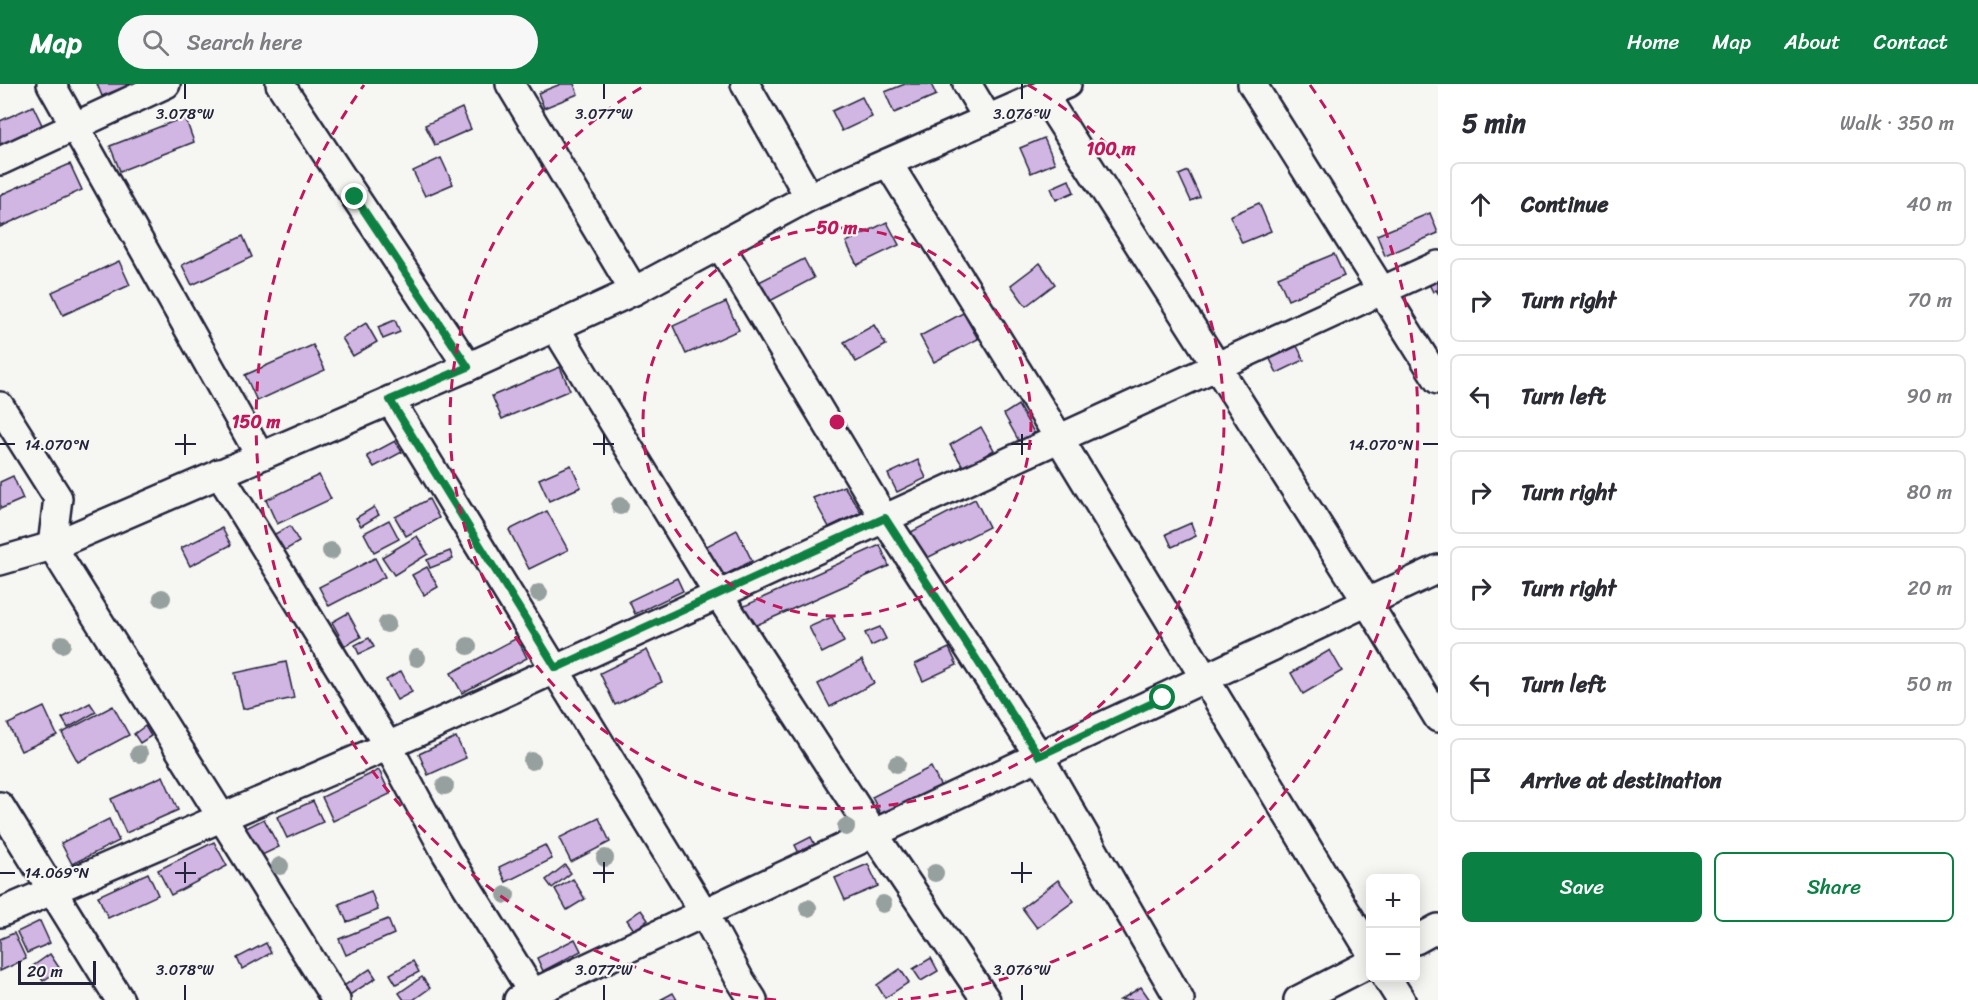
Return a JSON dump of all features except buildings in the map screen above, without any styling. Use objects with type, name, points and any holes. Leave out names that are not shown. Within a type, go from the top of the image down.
[{"type":"street","points":[[51,84],[260,456]]},
{"type":"street","points":[[0,161],[166,84]]},
{"type":"street","points":[[280,84],[468,367]]},
{"type":"street","points":[[510,84],[634,291]]},
{"type":"street","points":[[745,84],[809,197]]},
{"type":"street","points":[[967,84],[988,119]]},
{"type":"street","points":[[1252,84],[1438,380]]},
{"type":"street","points":[[0,561],[52,546],[468,367],[634,291],[809,197],[1055,89],[1216,366],[1367,602],[1438,718]]},
{"type":"street","points":[[888,163],[1059,438],[1366,943]]},
{"type":"street","points":[[720,245],[885,518],[1039,756],[1180,1000]]},
{"type":"street","points":[[0,913],[388,746],[1438,265]]},
{"type":"street","points":[[555,327],[718,594],[874,834],[986,1000]]},
{"type":"street","points":[[390,400],[556,668],[704,913],[753,1000]]},
{"type":"street","points":[[0,406],[58,498],[52,546],[336,1000]]},
{"type":"street","points":[[219,473],[388,746],[529,998],[704,913],[1438,569]]},
{"type":"street","points":[[0,806],[120,1000]]},
{"type":"street","points":[[1420,938],[1438,928]]},
{"type":"street","points":[[1298,1000],[1366,966]]},
{"type":"street","points":[[1390,982],[1401,1000]]},
{"type":"route","points":[[355,197],[468,367],[390,400],[556,668],[885,518],[1039,756],[1163,698]]}]
